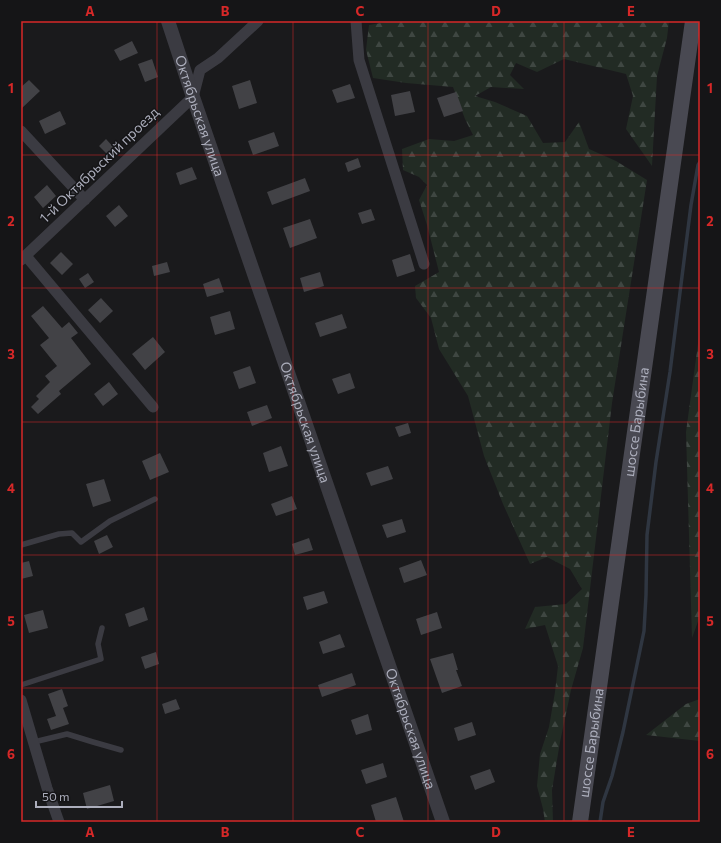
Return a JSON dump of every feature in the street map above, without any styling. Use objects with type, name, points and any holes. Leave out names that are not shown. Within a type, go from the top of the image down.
[{"type":"main road","name":"шоссе Барыбина","points":[[580,822],[693,21]]},
{"type":"street","name":"Октябрьская улица","points":[[168,21],[443,822]]},
{"type":"street","points":[[193,97],[200,70],[218,58],[258,21]]},
{"type":"street","points":[[356,21],[359,60],[424,264]]},
{"type":"street","name":"1-й Октябрьский проезд","points":[[153,407],[23,258],[193,97]]},
{"type":"street","points":[[21,131],[85,200]]},
{"type":"street","points":[[21,700],[47,788],[59,822]]},
{"type":"lane","points":[[21,544],[59,534],[72,533],[81,542],[110,521],[156,499]]},
{"type":"lane","points":[[21,685],[101,659],[98,644],[102,628]]},
{"type":"lane","points":[[34,742],[67,734],[121,750]]},
{"type":"green space","points":[[392,21],[669,21],[667,38],[657,76],[652,166],[626,129],[633,96],[626,74],[564,59],[537,72],[516,63],[510,75],[524,89],[491,87],[475,96],[495,102],[527,116],[543,143],[565,142],[579,122],[589,149],[616,161],[647,180],[612,403],[583,648],[571,690],[552,790],[553,822],[545,822],[537,786],[540,754],[549,727],[558,666],[545,625],[525,629],[535,607],[566,604],[582,589],[570,569],[547,557],[530,564],[503,504],[484,456],[468,396],[439,349],[431,318],[416,298],[415,286],[439,272],[419,200],[427,185],[419,177],[403,170],[402,149],[429,139],[454,141],[473,135],[465,119],[453,87],[406,83],[373,78],[366,50],[369,25]]},
{"type":"green space","points":[[700,329],[700,616],[692,638],[686,432]]},
{"type":"green space","points":[[700,699],[700,741],[646,735],[686,704]]},
{"type":"building","points":[[132,41],[138,53],[120,61],[114,50]]},
{"type":"building","points":[[152,59],[158,77],[145,82],[138,64]]},
{"type":"building","points":[[29,80],[40,91],[21,109],[21,87]]},
{"type":"building","points":[[250,80],[257,103],[239,109],[232,86]]},
{"type":"building","points":[[350,84],[355,98],[337,103],[332,90]]},
{"type":"building","points":[[410,91],[415,112],[395,116],[391,95]]},
{"type":"building","points":[[456,92],[463,111],[444,117],[437,98]]},
{"type":"building","points":[[60,111],[66,124],[45,134],[39,121]]},
{"type":"building","points":[[274,132],[279,146],[253,155],[248,141]]},
{"type":"building","points":[[106,139],[116,150],[109,156],[99,146]]},
{"type":"building","points":[[358,158],[361,167],[348,172],[345,163]]},
{"type":"building","points":[[192,167],[197,179],[180,185],[176,173]]},
{"type":"building","points":[[305,178],[310,191],[272,205],[267,192]]},
{"type":"building","points":[[47,185],[56,196],[43,208],[34,197]]},
{"type":"building","points":[[119,205],[128,216],[115,227],[106,216]]},
{"type":"building","points":[[371,209],[375,220],[362,224],[358,213]]},
{"type":"building","points":[[310,219],[317,238],[290,248],[283,228]]},
{"type":"building","points":[[61,252],[73,264],[62,275],[50,263]]},
{"type":"building","points":[[410,254],[415,271],[397,277],[392,260]]},
{"type":"building","points":[[167,262],[170,272],[154,276],[152,266]]},
{"type":"building","points":[[320,272],[324,286],[304,292],[300,278]]},
{"type":"building","points":[[88,273],[94,282],[85,288],[79,279]]},
{"type":"building","points":[[219,278],[224,292],[207,297],[203,284]]},
{"type":"building","points":[[101,298],[113,311],[100,323],[88,310]]},
{"type":"building","points":[[43,306],[62,328],[69,322],[78,333],[71,338],[91,364],[59,391],[61,394],[38,414],[31,407],[39,399],[36,396],[50,382],[45,376],[57,366],[40,345],[49,338],[31,316]]},
{"type":"building","points":[[230,311],[235,329],[215,335],[210,317]]},
{"type":"building","points":[[342,314],[347,328],[320,337],[315,323]]},
{"type":"building","points":[[153,337],[165,352],[145,370],[132,354]]},
{"type":"building","points":[[250,366],[256,383],[239,389],[233,372]]},
{"type":"building","points":[[350,373],[355,388],[338,394],[332,379]]},
{"type":"building","points":[[109,382],[118,394],[103,406],[94,394]]},
{"type":"building","points":[[267,405],[272,418],[252,426],[247,412]]},
{"type":"building","points":[[408,423],[411,433],[399,437],[395,427]]},
{"type":"building","points":[[281,446],[288,466],[269,472],[263,453]]},
{"type":"building","points":[[160,453],[169,472],[150,480],[142,461]]},
{"type":"building","points":[[388,466],[393,479],[371,486],[366,473]]},
{"type":"building","points":[[104,479],[111,501],[93,507],[86,484]]},
{"type":"building","points":[[292,496],[297,509],[276,516],[271,504]]},
{"type":"building","points":[[402,519],[406,532],[387,538],[382,525]]},
{"type":"building","points":[[107,535],[113,547],[99,554],[94,541]]},
{"type":"building","points":[[309,538],[313,550],[295,555],[292,544]]},
{"type":"building","points":[[421,560],[427,575],[404,583],[399,568]]},
{"type":"building","points":[[29,561],[33,576],[21,579],[21,563]]},
{"type":"building","points":[[324,591],[328,603],[307,610],[303,597]]},
{"type":"building","points":[[144,607],[148,620],[129,627],[125,614]]},
{"type":"building","points":[[43,610],[48,628],[29,633],[24,615]]},
{"type":"building","points":[[437,612],[442,628],[421,635],[416,619]]},
{"type":"building","points":[[340,634],[345,647],[323,654],[319,642]]},
{"type":"building","points":[[156,652],[159,664],[145,669],[141,657]]},
{"type":"building","points":[[453,653],[458,670],[456,670],[462,686],[442,693],[430,659]]},
{"type":"building","points":[[352,673],[356,685],[322,697],[318,685]]},
{"type":"building","points":[[62,689],[68,706],[63,708],[69,724],[51,730],[47,719],[56,716],[48,694]]},
{"type":"building","points":[[176,699],[180,709],[165,714],[162,704]]},
{"type":"building","points":[[368,714],[372,730],[356,735],[351,720]]},
{"type":"building","points":[[472,722],[476,735],[458,741],[454,728]]},
{"type":"building","points":[[383,763],[387,777],[366,784],[361,770]]},
{"type":"building","points":[[490,769],[495,782],[475,790],[470,776]]},
{"type":"building","points":[[110,785],[114,801],[87,809],[83,793]]},
{"type":"building","points":[[396,797],[404,822],[376,822],[371,805]]},
{"type":"waterway","points":[[600,822],[603,802],[612,776],[623,732],[644,631],[647,535],[656,462],[670,372],[691,205],[698,165],[700,162]]}]
